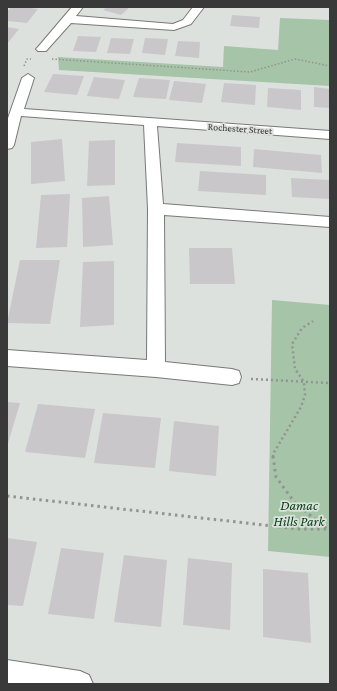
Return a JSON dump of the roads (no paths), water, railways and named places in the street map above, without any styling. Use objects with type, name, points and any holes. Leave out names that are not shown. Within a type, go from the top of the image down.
[{"type":"street","points":[[42,49],[78,7]]},
{"type":"street","points":[[67,19],[174,27],[187,22],[196,10]]},
{"type":"street","points":[[7,145],[16,112],[28,78]]},
{"type":"street","name":"Rochester Street","points":[[16,112],[330,136]]},
{"type":"street","points":[[150,122],[156,209],[156,369]]},
{"type":"street","points":[[156,209],[330,222]]},
{"type":"street","points":[[7,358],[156,369],[232,377]]},
{"type":"street","points":[[7,673],[80,684]]},
{"type":"park label","name":"Damac Hills Park","points":[[299,514]]}]
